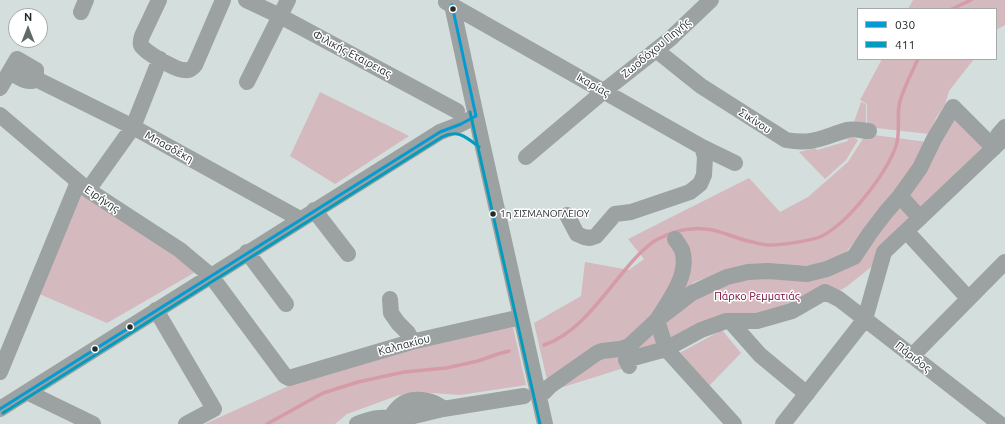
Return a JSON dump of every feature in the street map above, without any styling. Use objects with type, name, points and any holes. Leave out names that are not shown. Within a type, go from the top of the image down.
[{"type":"street","points":[[159,0],[141,40],[142,45],[145,49],[160,59],[186,71],[195,66],[223,0]]},
{"type":"street","name":"Φιλικής Εταιρειας","points":[[246,0],[280,16],[457,111]]},
{"type":"street","points":[[247,82],[288,0]]},
{"type":"street","name":"Ζωοδόχου Πηγής","points":[[526,157],[604,91],[670,39],[710,0]]},
{"type":"street","points":[[449,2],[521,317],[531,395],[545,424]]},
{"type":"street","name":"Ικαρίας","points":[[449,2],[702,147],[735,163]]},
{"type":"street","name":"Σικίνου","points":[[656,50],[701,86],[786,140],[800,143],[815,141],[848,130],[869,131]]},
{"type":"street","points":[[0,372],[83,186],[133,127],[160,59]]},
{"type":"street","name":"Μπασδέκη","points":[[0,88],[14,66],[28,81],[32,81],[36,78],[133,127],[300,219]]},
{"type":"street","points":[[357,424],[376,418],[396,420],[443,409],[542,393],[598,353],[629,346],[657,320],[692,293],[727,277],[748,272],[768,271],[808,274],[827,269],[854,257],[920,168],[952,107],[999,147]]},
{"type":"street","points":[[445,130],[449,119],[457,111],[475,111]]},
{"type":"street","points":[[0,409],[314,210],[445,130],[461,124],[475,111]]},
{"type":"street","name":"Ειρήνης","points":[[0,115],[83,186],[180,250],[211,276],[232,307],[285,376],[289,378]]},
{"type":"street","points":[[999,147],[998,135],[1005,127]]},
{"type":"street","points":[[445,130],[463,131],[482,143]]},
{"type":"street","points":[[567,215],[577,234],[590,238],[596,236],[615,214],[631,212],[690,192],[700,184],[704,175],[705,158],[702,147]]},
{"type":"street","points":[[783,424],[807,394],[863,314],[884,252],[999,147]]},
{"type":"street","points":[[900,196],[920,218]]},
{"type":"street","points":[[314,210],[348,254]]},
{"type":"street","points":[[906,231],[968,298]]},
{"type":"street","points":[[868,237],[884,252]]},
{"type":"street","points":[[675,239],[682,250],[683,262],[680,281],[657,320],[666,349],[730,422]]},
{"type":"street","points":[[247,252],[286,304]]},
{"type":"street","points":[[912,356],[1005,262]]},
{"type":"street","points":[[629,366],[626,360],[666,349],[701,330],[730,321],[757,321],[792,311],[825,292],[818,271]]},
{"type":"street","name":"Πάριδος","points":[[825,292],[863,314],[912,356],[1000,421]]},
{"type":"street","points":[[390,299],[391,313],[408,333],[412,341]]},
{"type":"street","points":[[156,310],[214,409],[186,424]]},
{"type":"street","name":"Καλπακίου","points":[[289,378],[412,341],[521,317]]},
{"type":"street","points":[[730,321],[760,355],[807,394]]},
{"type":"street","points":[[0,393],[23,394],[93,424]]},
{"type":"green space","points":[[913,0],[1005,0],[1005,25],[997,29],[997,8],[909,8]]},
{"type":"green space","points":[[881,60],[973,60],[949,91],[945,105],[936,118],[929,134],[867,127],[867,104],[860,100]]},
{"type":"green space","points":[[320,92],[409,136],[335,184],[290,156]]},
{"type":"green space","points":[[861,102],[866,104],[866,126],[854,122]]},
{"type":"green space","name":"Πάρκο Ρεμματιάς","points":[[946,106],[992,151],[880,260],[846,287],[803,311],[722,325],[662,356],[544,393],[627,342],[695,284],[822,266],[848,252],[907,180]]},
{"type":"green space","points":[[866,134],[927,142],[905,180],[847,251],[822,265],[750,268],[721,273],[694,282],[626,341],[547,380],[534,323],[581,296],[585,262],[629,270],[644,259],[628,239],[749,178],[780,212],[808,197],[848,162]]},
{"type":"green space","points":[[853,137],[858,140],[846,160],[825,179],[799,152],[815,148],[817,150],[848,141],[847,139]]},
{"type":"green space","points":[[76,185],[199,270],[107,323],[37,293]]},
{"type":"green space","points":[[513,327],[526,385],[460,395],[433,393],[399,395],[347,414],[335,424],[205,424],[295,383],[413,345]]},
{"type":"green space","points":[[722,330],[741,353],[709,386],[676,355]]},
{"type":"waterway","points":[[954,8],[971,0]]},
{"type":"waterway","points":[[544,345],[557,339],[579,323],[640,253],[653,242],[664,236],[678,231],[699,228],[717,231],[744,240],[766,245],[774,245],[811,240],[822,236],[833,229],[855,209],[875,183],[891,157],[897,141],[900,101],[918,60]]},
{"type":"waterway","points":[[267,424],[323,393],[358,382],[404,372],[446,368],[478,361],[509,351]]},
{"type":"transit line","name":"030","points":[[0,409],[440,132],[461,124],[476,116],[452,5]]},
{"type":"transit line","name":"411","points":[[470,112],[540,424]]},
{"type":"transit line","name":"411","points":[[3,413],[442,137],[453,134],[462,135],[479,147]]},
{"type":"place","name":"1η ΣΙΣΜΑΝΟΓΛΕΙΟΥ","points":[[493,214]]}]
